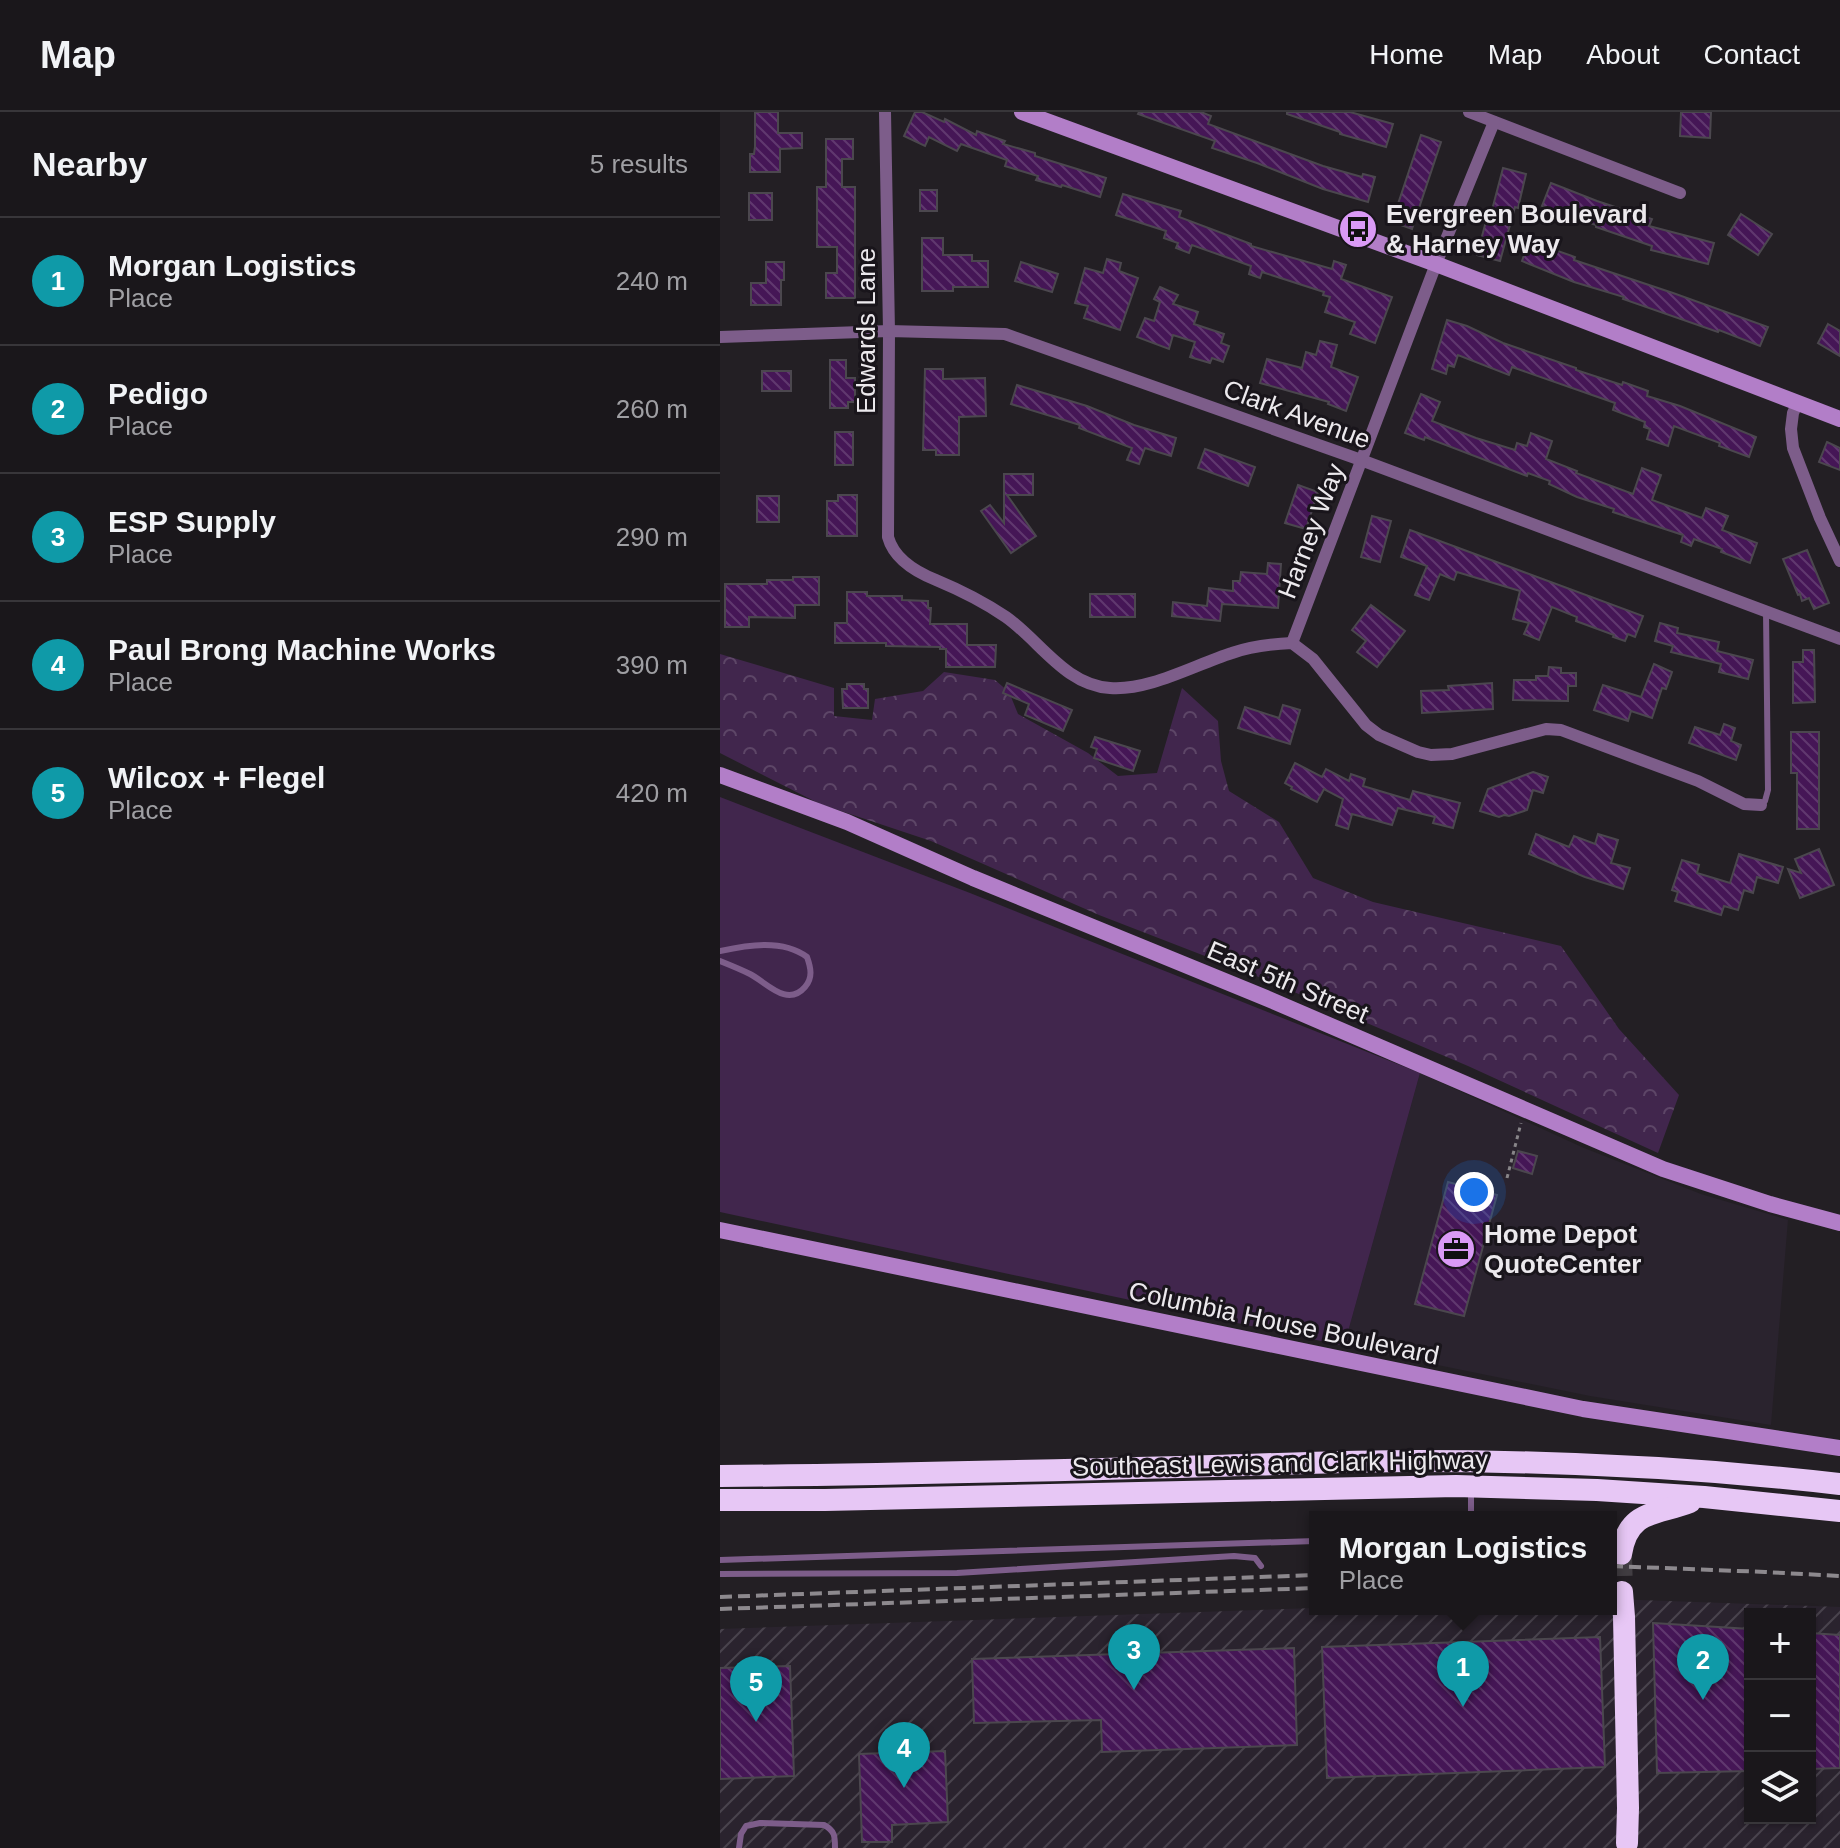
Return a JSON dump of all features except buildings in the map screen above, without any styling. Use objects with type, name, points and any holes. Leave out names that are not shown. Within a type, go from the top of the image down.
[{"type":"highway","name":"Southeast Lewis and Clark Highway","points":[[720,1476],[1415,1461],[1654,1468],[1840,1484]]},
{"type":"highway","name":"Southeast Lewis and Clark Highway","points":[[720,1500],[1471,1487],[1597,1490],[1840,1511]]},
{"type":"highway","points":[[1621,1554],[1625,1537],[1641,1519],[1650,1513],[1676,1508],[1704,1497]]},
{"type":"highway","points":[[1622,1592],[1628,1808],[1626,1846]]},
{"type":"street","name":"Edwards Lane","points":[[885,112],[889,331],[888,537],[891,549],[915,571],[961,590],[1005,617],[1073,676],[1091,685],[1129,688],[1234,652],[1264,644],[1292,643]]},
{"type":"street","points":[[1022,112],[1436,264],[1840,419]]},
{"type":"street","points":[[1469,112],[1680,193]]},
{"type":"street","name":"Harney Way","points":[[1292,643],[1436,264],[1494,122]]},
{"type":"street","name":"Clark Avenue","points":[[720,337],[889,331],[1005,334],[1361,460],[1840,639]]},
{"type":"street","points":[[1798,402],[1791,429],[1793,448],[1840,561]]},
{"type":"street","points":[[1292,643],[1313,659],[1366,725],[1387,739],[1418,752],[1452,754],[1546,729],[1561,730],[1698,781],[1744,804],[1761,805]]},
{"type":"street","name":"East 5th Street","points":[[720,775],[847,822],[1663,1169],[1697,1182],[1840,1223]]},
{"type":"street","name":"Columbia House Boulevard","points":[[720,1230],[1583,1409],[1840,1448]]},
{"type":"lane","points":[[1761,805],[1768,790],[1766,611]]},
{"type":"lane","points":[[720,951],[742,946],[776,946],[797,950],[807,957],[811,976],[801,992],[789,995],[778,993],[752,975],[720,961]]},
{"type":"lane","points":[[1471,1487],[1471,1511]]},
{"type":"lane","points":[[720,1560],[1309,1541]]},
{"type":"lane","points":[[720,1574],[957,1573],[1234,1556],[1255,1558],[1261,1566]]},
{"type":"lane","points":[[739,1848],[746,1826],[760,1823],[824,1825],[832,1829],[835,1848]]},
{"type":"path","points":[[1507,1178],[1519,1132]]},
{"type":"shaded area","points":[[1420,1073],[1584,1148],[1701,1194],[1788,1220],[1771,1425],[1590,1396],[1344,1346]]},
{"type":"shaded area","points":[[1617,1599],[1840,1607],[1840,1848],[720,1848],[720,1629],[1309,1608],[1309,1615],[1617,1615]]},
{"type":"green space","points":[[720,654],[834,688],[834,716],[872,720],[875,699],[923,691],[944,672],[995,680],[1009,692],[1018,714],[1088,753],[1118,776],[1157,773],[1182,688],[1218,721],[1221,761],[1229,791],[1279,822],[1313,878],[1373,902],[1561,946],[1619,1029],[1679,1095],[1658,1153],[1468,1066],[1254,975],[1099,915],[931,841],[820,804],[720,753]]},
{"type":"green space","points":[[720,797],[1420,1073],[1344,1346],[720,1212]]},
{"type":"tunnel","points":[[1621,1554],[1622,1592]]},
{"type":"railway","points":[[1617,1566],[1840,1576]]},
{"type":"railway","points":[[720,1597],[1309,1575]]},
{"type":"railway","points":[[720,1609],[1309,1588]]},
{"type":"place","name":"Evergreen Boulevard & Harney Way","points":[[1358,229]]},
{"type":"place","name":"Home Depot QuoteCenter","points":[[1456,1249]]},
{"type":"place","name":"ESP Supply","points":[[1134,1690]]},
{"type":"place","name":"Pedigo","points":[[1703,1700]]},
{"type":"place","name":"Morgan Logistics","points":[[1463,1707]]},
{"type":"place","name":"Wilcox + Flegel","points":[[756,1722]]},
{"type":"place","name":"Paul Brong Machine Works","points":[[904,1788]]}]
